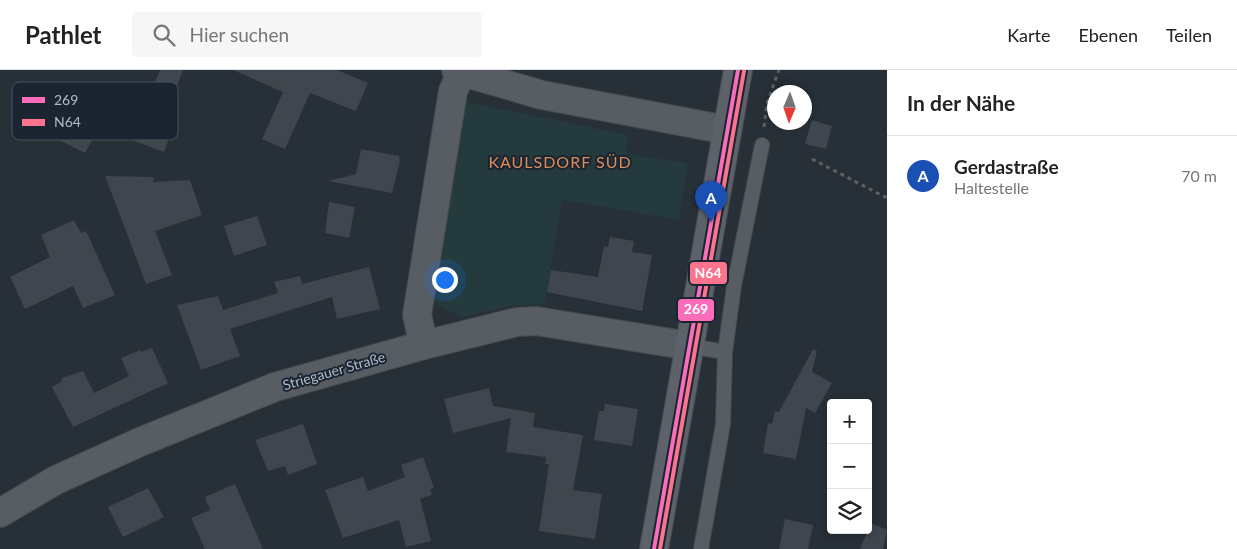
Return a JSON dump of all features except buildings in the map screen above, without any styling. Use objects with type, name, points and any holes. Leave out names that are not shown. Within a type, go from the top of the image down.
[{"type":"main road","points":[[654,549],[738,70]]},
{"type":"street","points":[[424,345],[417,315],[453,91],[459,71],[542,95],[727,130]]},
{"type":"street","name":"Striegauer Straße","points":[[0,513],[65,476],[140,442],[275,387],[424,345],[517,322],[536,322],[690,346]]},
{"type":"lane","points":[[701,549],[723,424],[725,352],[734,286],[762,145]]},
{"type":"lane","points":[[690,346],[725,352]]},
{"type":"path","points":[[762,145],[767,103],[779,70]]},
{"type":"path","points":[[812,159],[887,198]]},
{"type":"green space","points":[[461,101],[628,135],[626,154],[688,163],[679,220],[562,200],[545,304],[510,306],[462,317],[432,302]]},
{"type":"transit line","name":"269","points":[[654,549],[738,70]]},
{"type":"transit line","name":"N64","points":[[660,549],[744,71]]},
{"type":"place","name":"Gerdastraße","points":[[711,222]]},
{"type":"district","name":"KAULSDORF SÜD","points":[[560,162]]}]
